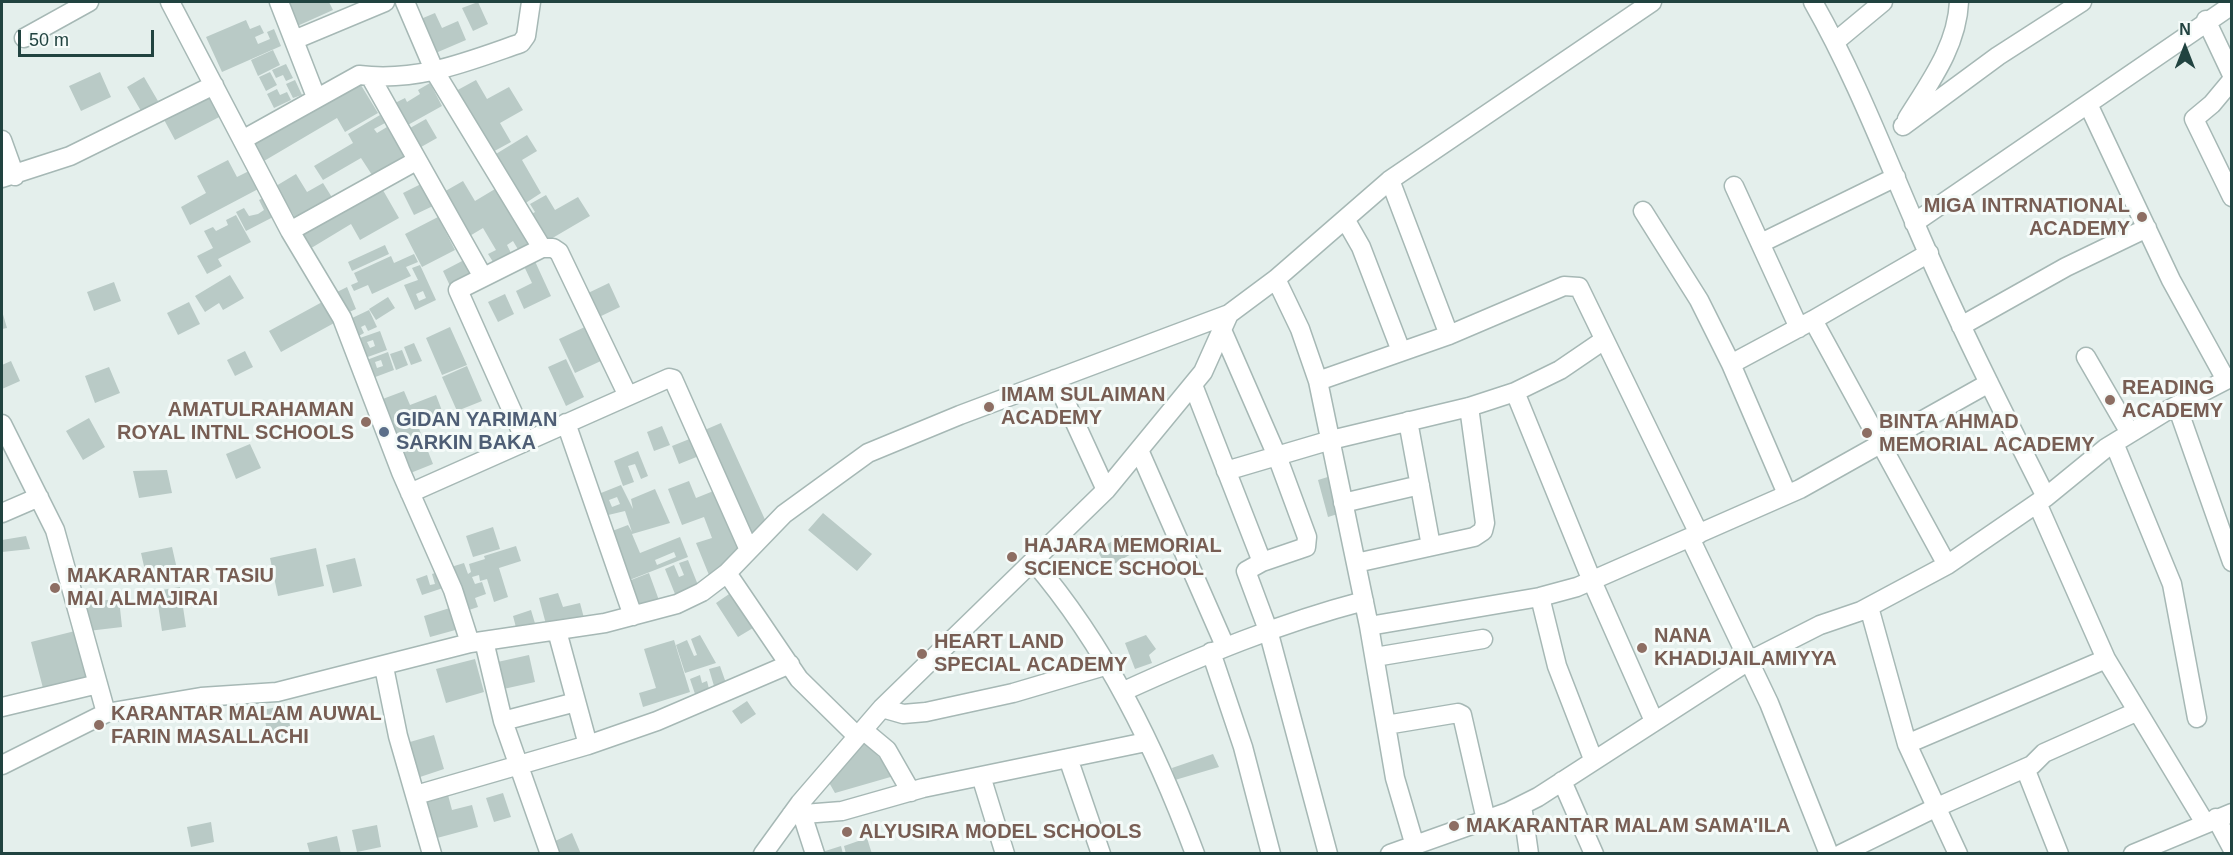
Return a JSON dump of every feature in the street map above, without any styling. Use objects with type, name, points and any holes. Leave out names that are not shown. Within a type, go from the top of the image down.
[{"type":"street","points":[[24,38],[88,2]]},
{"type":"street","points":[[170,2],[244,139],[290,231],[342,318],[410,493],[477,642],[550,854]]},
{"type":"street","points":[[279,2],[316,97]]},
{"type":"street","points":[[294,40],[385,2]]},
{"type":"street","points":[[405,2],[435,72],[542,248]]},
{"type":"street","points":[[244,139],[359,75],[435,72],[521,43],[526,36],[531,2]]},
{"type":"street","points":[[2,765],[106,713],[201,697],[277,692],[477,642],[557,631],[633,616],[677,604],[702,592],[727,573],[784,514],[868,453],[1055,379],[1226,322],[1390,180],[1652,2]]},
{"type":"street","points":[[1813,2],[1836,41],[1881,141],[1914,223],[2042,500],[2106,659],[2136,712],[2218,818],[2232,848]]},
{"type":"street","points":[[1836,41],[1883,2]]},
{"type":"street","points":[[1903,126],[1944,59],[1958,20],[1959,2]]},
{"type":"street","points":[[1881,141],[1998,56],[2082,2]]},
{"type":"street","points":[[1914,223],[2206,20],[2232,5]]},
{"type":"street","points":[[2206,20],[2232,75]]},
{"type":"street","points":[[370,76],[483,277]]},
{"type":"street","points":[[2232,80],[2212,104],[2194,119],[2232,197]]},
{"type":"street","points":[[2,140],[8,177],[69,156],[214,85]]},
{"type":"street","points":[[1390,854],[1423,847],[1522,805],[1747,662],[1820,625],[1869,607],[1947,565],[2042,500],[2122,438],[2229,379],[2171,280],[2088,104]]},
{"type":"street","points":[[290,231],[416,161]]},
{"type":"street","points":[[1761,243],[1896,177]]},
{"type":"street","points":[[1390,180],[1449,335]]},
{"type":"street","points":[[1734,186],[1761,243],[1806,324],[1879,445],[1947,565]]},
{"type":"street","points":[[1643,211],[1699,300],[1731,364],[1787,494]]},
{"type":"street","points":[[1345,219],[1365,257],[1401,351]]},
{"type":"street","points":[[1961,326],[2066,267],[2147,228]]},
{"type":"street","points":[[525,440],[458,292],[460,288],[542,248],[553,248],[559,252],[628,396]]},
{"type":"street","points":[[1731,364],[1929,253]]},
{"type":"street","points":[[1276,279],[1300,329],[1318,381],[1369,626],[1395,778],[1423,847]]},
{"type":"street","points":[[1318,381],[1449,335],[1571,286],[1579,287],[1694,536],[1747,662],[1769,703],[1828,854]]},
{"type":"street","points":[[763,854],[882,708],[1106,490],[1203,372],[1226,322]]},
{"type":"street","points":[[1226,322],[1307,541],[1306,547],[1248,568],[1247,578],[1268,630],[1328,854]]},
{"type":"street","points":[[1227,471],[1331,440],[1469,407],[1515,392],[1560,370],[1604,340]]},
{"type":"street","points":[[2086,357],[2122,438],[2172,584],[2181,620],[2198,718]]},
{"type":"street","points":[[410,493],[525,440],[666,379],[673,379],[750,550]]},
{"type":"street","points":[[1055,379],[1106,490]]},
{"type":"street","points":[[1369,626],[1540,597],[1592,580],[1787,494],[1989,384]]},
{"type":"street","points":[[1193,385],[1262,562]]},
{"type":"street","points":[[1515,392],[1592,580],[1654,721]]},
{"type":"street","points":[[2177,406],[2232,562]]},
{"type":"street","points":[[1356,563],[1474,537],[1483,531],[1485,523],[1469,407]]},
{"type":"street","points":[[1408,421],[1431,546]]},
{"type":"street","points":[[566,423],[633,616]]},
{"type":"street","points":[[2,424],[55,530],[106,713]]},
{"type":"street","points":[[1139,450],[1218,649],[1271,854]]},
{"type":"street","points":[[1343,503],[1420,485]]},
{"type":"street","points":[[2,513],[39,497]]},
{"type":"street","points":[[1033,561],[1068,603],[1124,691],[1181,815],[1195,854]]},
{"type":"street","points":[[727,573],[807,688],[860,733],[887,750],[911,792]]},
{"type":"street","points":[[1540,597],[1557,666],[1593,759]]},
{"type":"street","points":[[1124,691],[1218,649],[1305,616],[1364,601]]},
{"type":"street","points":[[1869,607],[1907,744],[1958,854]]},
{"type":"street","points":[[557,631],[588,745]]},
{"type":"street","points":[[1375,657],[1483,639]]},
{"type":"street","points":[[1907,744],[2106,659]]},
{"type":"street","points":[[416,795],[588,745],[657,721],[790,664]]},
{"type":"street","points":[[882,708],[903,714],[926,712],[1013,693],[1108,665]]},
{"type":"street","points":[[384,667],[398,736],[432,854]]},
{"type":"street","points":[[2,707],[98,684]]},
{"type":"street","points":[[503,721],[576,702]]},
{"type":"street","points":[[1841,854],[1935,807],[2025,768],[2044,753],[2136,712]]},
{"type":"street","points":[[1386,725],[1458,713],[1462,715],[1486,820]]},
{"type":"street","points":[[796,815],[842,811],[981,776],[1146,742]]},
{"type":"street","points":[[1068,758],[1101,854]]},
{"type":"street","points":[[2025,768],[2059,854]]},
{"type":"street","points":[[981,776],[1005,854]]},
{"type":"street","points":[[1562,781],[1594,854]]},
{"type":"street","points":[[1522,805],[1529,854]]},
{"type":"street","points":[[796,815],[815,854]]},
{"type":"street","points":[[2133,854],[2218,818]]},
{"type":"building","points":[[283,2],[329,2],[333,10],[295,27]]},
{"type":"building","points":[[478,2],[488,24],[473,31],[462,8]]},
{"type":"building","points":[[435,13],[442,28],[458,21],[466,40],[431,55],[416,21]]},
{"type":"building","points":[[246,20],[250,29],[260,25],[264,33],[255,37],[258,44],[270,39],[267,32],[274,29],[281,46],[222,72],[206,37]]},
{"type":"building","points":[[273,50],[280,65],[258,76],[251,60]]},
{"type":"building","points":[[286,64],[293,78],[286,81],[283,75],[276,78],[272,70]]},
{"type":"building","points":[[100,72],[111,97],[81,111],[69,86]]},
{"type":"building","points":[[270,72],[277,85],[266,91],[259,77]]},
{"type":"building","points":[[144,77],[158,101],[141,111],[127,87]]},
{"type":"building","points":[[356,77],[378,113],[345,132],[337,118],[264,161],[253,143],[341,86],[345,93],[354,88]]},
{"type":"building","points":[[295,80],[302,95],[293,98],[286,84]]},
{"type":"building","points":[[476,80],[487,99],[509,87],[523,110],[500,123],[511,142],[489,154],[454,92]]},
{"type":"building","points":[[430,83],[442,106],[406,126],[393,104],[405,98],[407,102],[420,94],[418,90]]},
{"type":"building","points":[[277,89],[280,95],[287,92],[291,100],[274,108],[267,94]]},
{"type":"building","points":[[212,90],[225,114],[175,140],[162,116]]},
{"type":"building","points":[[380,115],[385,123],[374,129],[377,133],[387,127],[404,156],[372,175],[361,158],[323,180],[314,166],[353,143],[348,134]]},
{"type":"building","points":[[426,119],[437,138],[414,151],[403,132]]},
{"type":"building","points":[[527,135],[537,151],[522,160],[541,193],[521,206],[491,157]]},
{"type":"building","points":[[228,160],[237,177],[253,169],[262,187],[190,225],[181,207],[206,193],[197,176]]},
{"type":"building","points":[[296,174],[307,192],[323,183],[333,199],[297,221],[276,186]]},
{"type":"building","points":[[463,181],[475,201],[495,189],[529,245],[519,251],[513,241],[507,245],[512,255],[495,265],[488,254],[496,250],[483,228],[468,237],[442,193]]},
{"type":"building","points":[[421,184],[433,206],[414,215],[403,193]]},
{"type":"building","points":[[380,185],[399,218],[360,240],[351,224],[308,250],[298,233]]},
{"type":"building","points":[[546,195],[555,210],[578,197],[590,216],[544,243],[528,216],[535,212],[530,204]]},
{"type":"building","points":[[267,196],[277,215],[246,231],[236,212],[244,208],[249,216],[258,214],[264,210],[259,200]]},
{"type":"building","points":[[236,215],[251,242],[218,259],[222,266],[207,274],[197,256],[213,248],[204,231],[213,227],[216,231],[228,225],[226,220]]},
{"type":"building","points":[[438,217],[455,250],[422,267],[405,234]]},
{"type":"building","points":[[385,245],[389,254],[352,271],[348,262]]},
{"type":"building","points":[[414,254],[418,262],[406,267],[411,276],[372,294],[368,285],[354,291],[351,285],[358,282],[354,273],[391,256],[394,263]]},
{"type":"building","points":[[533,257],[551,296],[524,309],[516,291],[532,283],[522,262]]},
{"type":"building","points":[[464,260],[473,277],[451,288],[443,271]]},
{"type":"building","points":[[420,265],[436,300],[415,310],[404,285],[418,280],[412,268]],"holes":[[[423,291],[426,298],[419,301],[416,294]]]},
{"type":"building","points":[[230,275],[244,298],[223,310],[219,303],[205,312],[195,296]]},
{"type":"building","points":[[114,282],[121,301],[94,311],[87,292]]},
{"type":"building","points":[[609,283],[620,307],[597,318],[586,294]]},
{"type":"building","points":[[347,287],[356,309],[347,313],[337,292]]},
{"type":"building","points":[[505,294],[514,314],[498,322],[488,302]]},
{"type":"building","points":[[388,297],[395,308],[376,320],[369,309]]},
{"type":"building","points":[[324,301],[336,322],[281,352],[269,331]]},
{"type":"building","points":[[189,302],[200,324],[178,335],[167,313]]},
{"type":"building","points":[[369,310],[377,327],[368,331],[365,325],[361,327],[364,333],[357,337],[348,320]]},
{"type":"building","points":[[2,311],[7,328],[2,329]]},
{"type":"building","points":[[587,326],[603,360],[575,373],[559,339]]},
{"type":"building","points":[[450,327],[467,365],[442,375],[426,338]]},
{"type":"building","points":[[380,331],[387,350],[365,358],[357,339]],"holes":[[[373,340],[375,346],[370,348],[367,342]]]},
{"type":"building","points":[[414,343],[422,361],[411,365],[404,347]]},
{"type":"building","points":[[402,350],[408,365],[396,370],[390,354]]},
{"type":"building","points":[[245,351],[253,367],[235,376],[227,360]]},
{"type":"building","points":[[388,352],[394,370],[370,379],[364,361]],"holes":[[[381,360],[383,366],[377,368],[375,362]]]},
{"type":"building","points":[[566,359],[584,397],[566,406],[548,367]]},
{"type":"building","points":[[11,361],[20,381],[2,389],[2,365]]},
{"type":"building","points":[[467,366],[482,401],[457,411],[442,377]]},
{"type":"building","points":[[109,367],[120,393],[95,403],[85,376]]},
{"type":"building","points":[[404,391],[410,405],[436,395],[444,416],[418,426],[433,464],[408,474],[380,400]]},
{"type":"building","points":[[89,418],[105,447],[83,460],[66,431]]},
{"type":"building","points":[[721,423],[767,524],[749,540],[700,432]]},
{"type":"building","points":[[662,426],[670,445],[654,451],[647,432]]},
{"type":"building","points":[[692,438],[699,456],[679,464],[672,446]]},
{"type":"building","points":[[250,444],[261,468],[236,479],[226,454]]},
{"type":"building","points":[[638,451],[648,476],[641,479],[635,464],[628,466],[634,482],[623,486],[614,461]]},
{"type":"building","points":[[167,470],[172,493],[139,498],[133,471]]},
{"type":"building","points":[[1331,476],[1341,513],[1328,517],[1318,480]]},
{"type":"building","points":[[689,481],[696,498],[716,490],[738,548],[711,580],[696,543],[712,538],[704,517],[682,525],[668,489]]},
{"type":"building","points":[[621,485],[633,509],[631,499],[655,489],[670,523],[632,534],[640,553],[680,537],[688,557],[627,581],[607,533],[628,525],[632,532],[625,511],[604,516],[596,495]],"holes":[[[617,497],[620,504],[612,507],[609,500]],[[674,552],[676,557],[657,565],[655,560]]]},
{"type":"building","points":[[823,513],[872,554],[857,571],[808,530]]},
{"type":"building","points":[[493,527],[500,549],[473,557],[466,536]]},
{"type":"building","points":[[1123,535],[1133,553],[1107,568],[1097,550]]},
{"type":"building","points":[[26,536],[30,549],[2,552],[2,540]]},
{"type":"building","points":[[516,546],[521,561],[499,568],[508,597],[494,602],[487,579],[480,581],[479,575],[472,577],[475,584],[482,582],[486,594],[475,598],[478,607],[466,611],[451,567],[464,563],[468,574],[471,572],[469,564],[485,559],[484,556]]},
{"type":"building","points":[[172,547],[177,569],[146,575],[141,553]]},
{"type":"building","points":[[316,548],[324,586],[278,596],[270,558]]},
{"type":"building","points":[[355,558],[362,586],[333,593],[326,565]]},
{"type":"building","points":[[688,560],[700,590],[677,599],[665,569],[674,565],[679,577],[684,575],[679,563]]},
{"type":"building","points":[[441,571],[446,587],[422,595],[416,579],[427,575],[430,585],[435,584],[432,574]]},
{"type":"building","points":[[649,573],[660,603],[638,612],[626,582]]},
{"type":"building","points":[[180,587],[186,627],[162,631],[156,591]]},
{"type":"building","points":[[735,590],[758,625],[738,637],[716,603]]},
{"type":"building","points":[[558,593],[563,607],[580,603],[584,618],[547,628],[539,598]]},
{"type":"building","points":[[119,599],[122,627],[88,631],[85,602]]},
{"type":"building","points":[[453,607],[459,629],[430,637],[424,616]]},
{"type":"building","points":[[531,610],[537,630],[518,635],[513,616]]},
{"type":"building","points":[[75,631],[87,682],[44,692],[31,642]]},
{"type":"building","points":[[700,635],[716,663],[685,673],[676,645],[687,640],[694,656],[697,655],[691,639]]},
{"type":"building","points":[[1146,635],[1156,649],[1149,655],[1152,663],[1135,669],[1125,643]]},
{"type":"building","points":[[674,640],[690,692],[643,707],[639,693],[656,688],[644,649]]},
{"type":"building","points":[[529,655],[535,682],[499,690],[493,663]]},
{"type":"building","points":[[475,659],[484,692],[446,703],[436,669]]},
{"type":"building","points":[[720,666],[726,683],[714,686],[709,669]]},
{"type":"building","points":[[700,675],[702,683],[707,681],[709,689],[695,694],[690,679]]},
{"type":"building","points":[[747,701],[756,714],[741,724],[732,711]]},
{"type":"building","points":[[286,705],[293,741],[270,746],[263,710]]},
{"type":"building","points":[[434,735],[444,769],[414,779],[403,744]]},
{"type":"building","points":[[863,737],[894,776],[835,793],[827,779]]},
{"type":"building","points":[[1213,754],[1219,767],[1175,780],[1172,768]]},
{"type":"building","points":[[503,793],[511,817],[494,822],[486,798]]},
{"type":"building","points":[[448,795],[452,810],[472,805],[478,827],[437,838],[427,801]]},
{"type":"building","points":[[211,822],[214,842],[191,847],[187,827]]},
{"type":"building","points":[[377,825],[381,847],[357,852],[352,830]]},
{"type":"building","points":[[572,833],[581,854],[553,854],[549,844]]},
{"type":"building","points":[[337,836],[341,854],[310,854],[307,843]]},
{"type":"building","points":[[867,838],[872,854],[846,854],[844,846]]},
{"type":"building","points":[[841,846],[843,854],[819,854],[819,853]]},
{"type":"place","name":"MIGA INTRNATIONAL ACADEMY","points":[[2142,217]]},
{"type":"place","name":"READING ACADEMY","points":[[2110,400]]},
{"type":"place","name":"IMAM SULAIMAN ACADEMY","points":[[989,407]]},
{"type":"place","name":"AMATULRAHAMAN ROYAL INTNL SCHOOLS","points":[[366,422]]},
{"type":"place","name":"GIDAN YARIMAN SARKIN BAKA","points":[[384,432]]},
{"type":"place","name":"BINTA AHMAD MEMORIAL ACADEMY","points":[[1867,433]]},
{"type":"place","name":"HAJARA MEMORIAL SCIENCE SCHOOL","points":[[1012,557]]},
{"type":"place","name":"MAKARANTAR TASIU MAI ALMAJIRAI","points":[[55,588]]},
{"type":"place","name":"NANA KHADIJAILAMIYYA","points":[[1642,648]]},
{"type":"place","name":"HEART LAND SPECIAL ACADEMY","points":[[922,654]]},
{"type":"place","name":"KARANTAR MALAM AUWAL FARIN MASALLACHI","points":[[99,725]]},
{"type":"place","name":"MAKARANTAR MALAM SAMA'ILA","points":[[1454,826]]},
{"type":"place","name":"ALYUSIRA MODEL SCHOOLS","points":[[847,832]]}]
